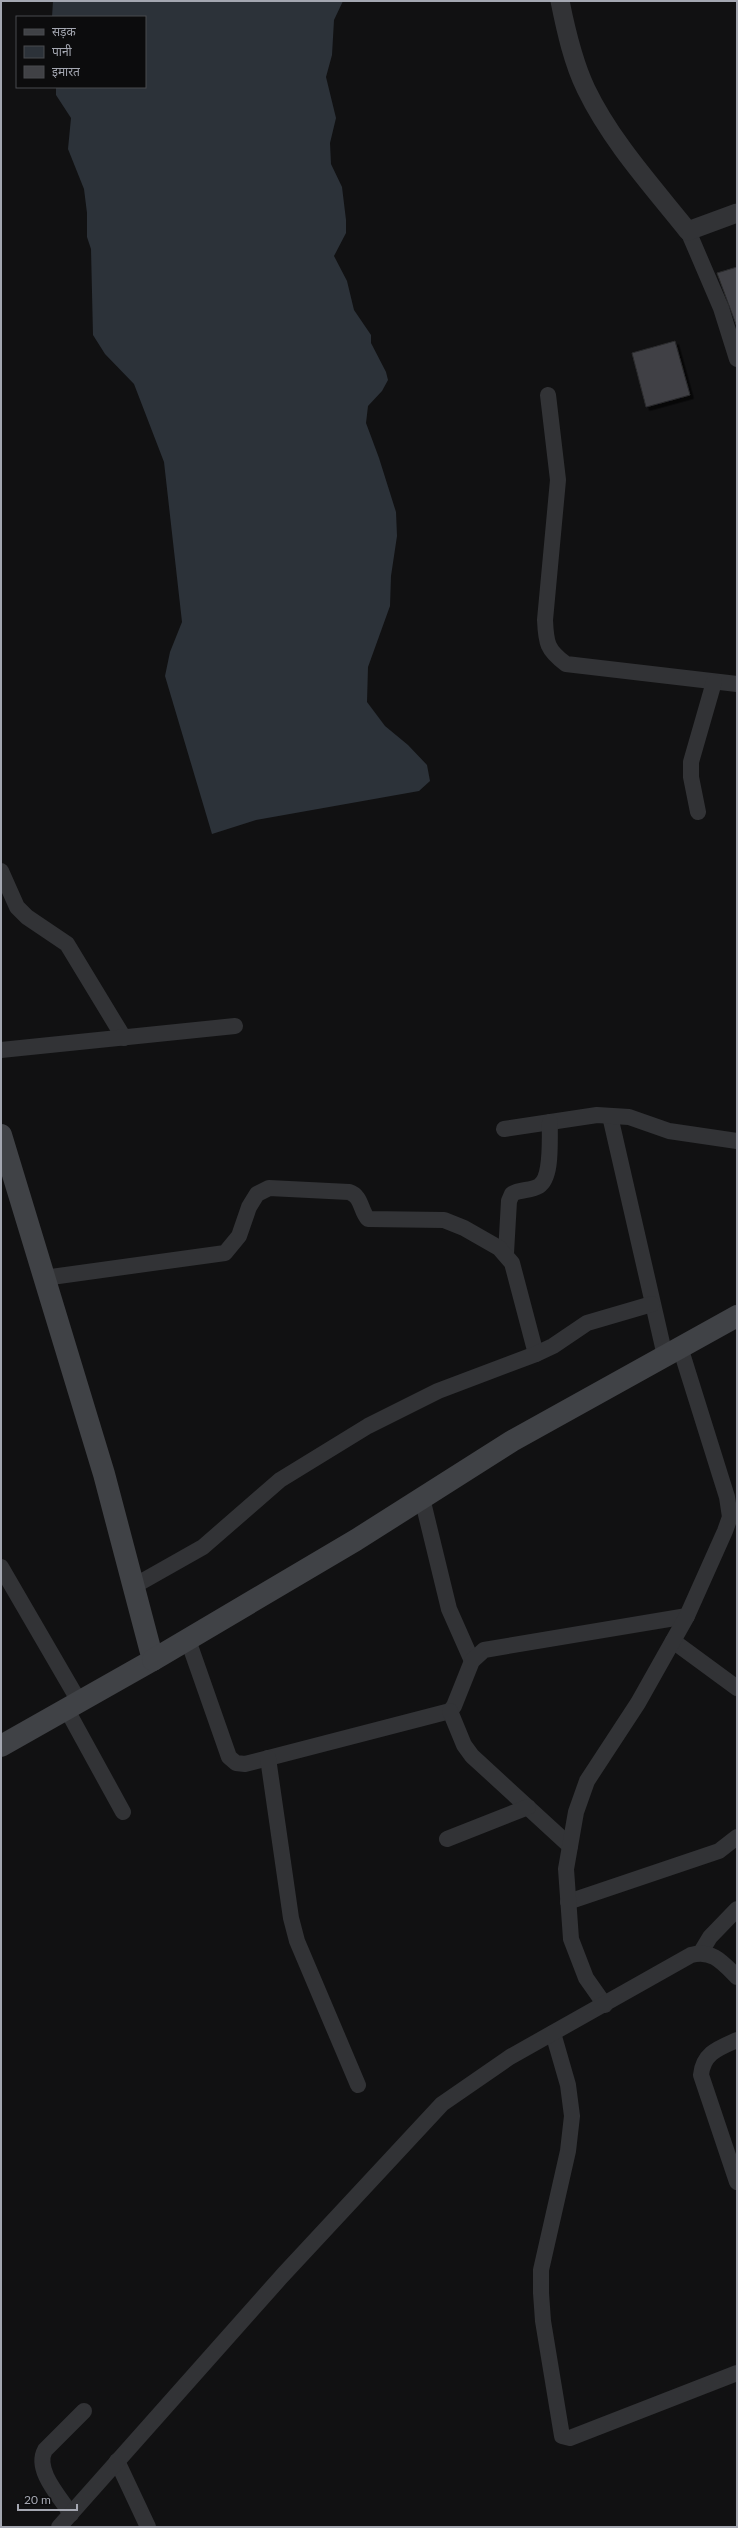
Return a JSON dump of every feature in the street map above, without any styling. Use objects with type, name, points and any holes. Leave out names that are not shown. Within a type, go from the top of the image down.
[{"type":"main road","points":[[1,1135],[104,1474],[153,1660]]},
{"type":"main road","points":[[1,1746],[244,1608],[512,1441],[737,1316]]},
{"type":"street","points":[[560,1],[567,36],[586,89],[616,140],[688,230],[721,308],[737,359]]},
{"type":"street","points":[[688,230],[737,213]]},
{"type":"street","points":[[548,395],[558,480],[545,620],[546,641],[553,655],[566,664],[737,684]]},
{"type":"street","points":[[698,812],[691,777],[692,762],[714,682]]},
{"type":"street","points":[[1,871],[17,907],[27,917],[67,944],[124,1038]]},
{"type":"street","points":[[1,1050],[235,1026]]},
{"type":"street","points":[[504,1129],[597,1115],[629,1117],[669,1131],[737,1141]]},
{"type":"street","points":[[605,2005],[586,1978],[571,1940],[566,1869],[576,1812],[587,1781],[638,1703],[687,1616],[731,1529],[727,1497],[672,1351],[652,1304],[610,1116]]},
{"type":"street","points":[[506,1253],[509,1201],[512,1194],[538,1187],[544,1182],[548,1172],[550,1122]]},
{"type":"street","points":[[44,1278],[225,1253],[238,1236],[249,1207],[257,1194],[269,1188],[349,1192],[358,1198],[364,1214],[368,1219],[444,1220],[464,1228],[506,1253],[512,1262],[536,1354]]},
{"type":"street","points":[[134,1586],[203,1547],[280,1480],[368,1426],[438,1391],[536,1354],[553,1346],[588,1323],[652,1304]]},
{"type":"street","points":[[422,1498],[448,1609],[472,1661]]},
{"type":"street","points":[[1,1567],[73,1706],[123,1812]]},
{"type":"street","points":[[188,1640],[230,1757],[236,1763],[244,1764],[450,1711],[454,1706],[472,1661],[478,1653],[484,1650],[687,1616]]},
{"type":"street","points":[[673,1641],[737,1688]]},
{"type":"street","points":[[450,1711],[464,1745],[472,1756],[570,1846]]},
{"type":"street","points":[[268,1758],[290,1918],[297,1941],[358,2085]]},
{"type":"street","points":[[447,1839],[528,1807]]},
{"type":"street","points":[[568,1902],[719,1852],[737,1837]]},
{"type":"street","points":[[701,1952],[710,1937],[737,1909]]},
{"type":"street","points":[[59,2527],[282,2276],[442,2104],[510,2057],[605,2005],[691,1955],[701,1952],[715,1956],[737,1976]]},
{"type":"street","points":[[553,2033],[568,2085],[572,2116],[568,2151],[541,2270],[541,2293],[543,2321],[562,2436],[570,2438],[737,2373]]},
{"type":"street","points":[[737,2040],[707,2056],[702,2065],[701,2075],[737,2182]]},
{"type":"street","points":[[71,2514],[44,2472],[41,2457],[45,2450],[84,2411]]},
{"type":"street","points":[[117,2461],[148,2527]]},
{"type":"water","points":[[53,1],[343,1],[334,20],[332,55],[326,77],[336,118],[330,143],[331,164],[342,187],[346,220],[346,233],[334,256],[347,281],[354,310],[371,335],[371,343],[386,372],[388,380],[382,391],[368,406],[366,423],[396,512],[397,536],[391,576],[390,606],[368,667],[367,702],[385,726],[408,745],[427,765],[430,781],[419,791],[256,820],[212,834],[165,676],[170,652],[182,622],[164,462],[134,384],[105,354],[93,335],[91,249],[87,237],[87,213],[84,189],[68,149],[71,118],[56,95],[56,88],[146,88],[146,16],[52,16]]},
{"type":"building","points":[[737,267],[737,327],[717,273]]},
{"type":"building","points":[[675,341],[690,395],[646,407],[632,353]]}]
